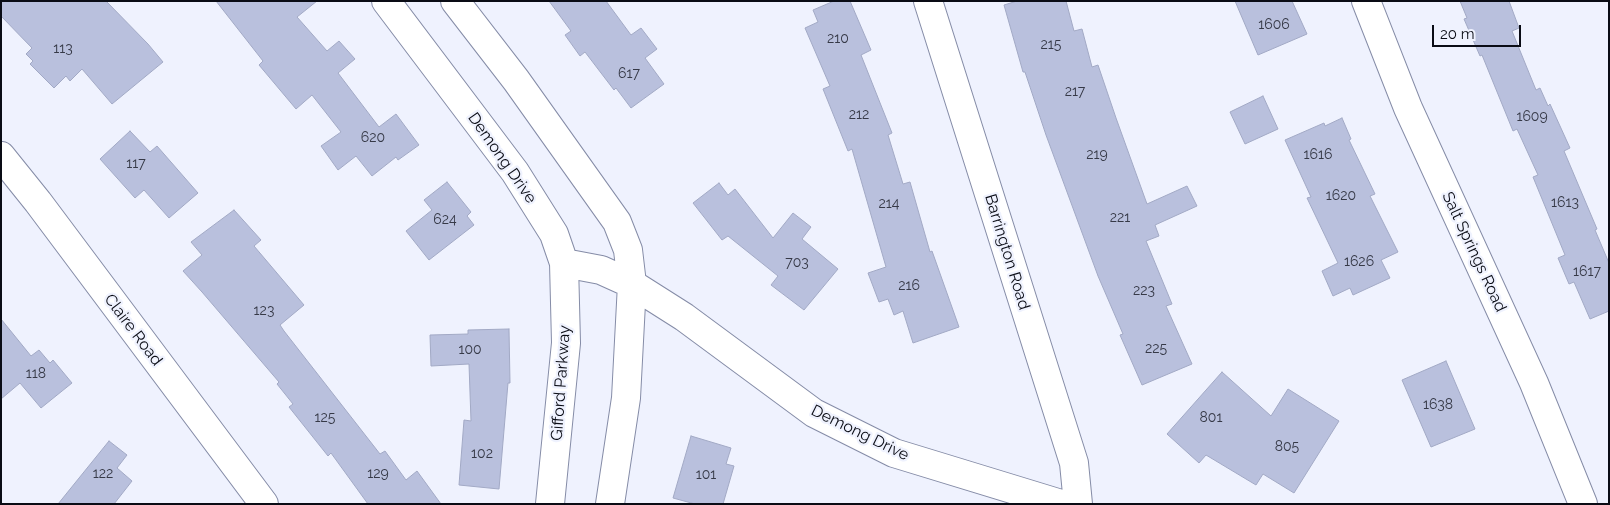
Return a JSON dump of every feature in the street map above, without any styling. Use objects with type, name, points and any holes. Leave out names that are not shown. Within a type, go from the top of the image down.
[{"type":"street","name":"Demong Drive","points":[[386,1],[516,172],[554,234],[564,263],[601,270],[632,284],[684,317],[814,413],[894,453],[1061,504]]},
{"type":"street","points":[[455,1],[516,80],[617,222],[628,250],[632,284],[626,398],[610,504]]},
{"type":"street","name":"Barrington Road","points":[[928,1],[1074,464],[1078,504]]},
{"type":"street","name":"Salt Springs Road","points":[[1366,1],[1408,108],[1534,383],[1582,504]]},
{"type":"street","name":"Claire Road","points":[[1,156],[38,202],[264,504]]},
{"type":"street","name":"Gifford Parkway","points":[[550,504],[566,343],[564,263]]},
{"type":"building","points":[[1,1],[106,1],[163,62],[112,104],[82,69],[70,81],[66,76],[54,88],[30,64],[33,61],[26,54],[32,48],[1,16]]},
{"type":"building","points":[[216,1],[317,1],[297,17],[327,51],[339,41],[355,59],[338,73],[379,127],[396,114],[419,145],[398,160],[396,157],[372,176],[356,156],[338,170],[321,146],[341,132],[312,95],[296,109],[259,65],[263,61]]},
{"type":"building","points":[[549,1],[606,1],[631,35],[641,28],[657,49],[645,58],[664,84],[631,108],[616,88],[614,90],[585,52],[580,56],[565,35],[571,31]]},
{"type":"building","points":[[834,1],[850,1],[871,50],[861,55],[892,133],[888,135],[903,184],[910,182],[930,252],[932,251],[959,327],[913,343],[903,311],[894,315],[888,299],[879,302],[868,273],[886,267],[852,149],[848,151],[823,89],[830,86],[805,28],[818,22],[813,10]]},
{"type":"building","points":[[1017,1],[1066,1],[1074,31],[1082,29],[1092,67],[1098,65],[1147,204],[1187,186],[1197,206],[1155,225],[1159,236],[1146,241],[1172,304],[1166,306],[1192,364],[1142,385],[1120,335],[1123,334],[1098,276],[1025,72],[1023,72],[1004,5]]},
{"type":"building","points":[[1235,1],[1292,1],[1307,34],[1258,55]]},
{"type":"building","points":[[1460,1],[1509,1],[1519,28],[1512,31],[1536,90],[1540,88],[1548,106],[1550,104],[1570,148],[1564,151],[1597,229],[1595,230],[1609,263],[1609,311],[1590,319],[1574,282],[1569,284],[1558,258],[1565,255],[1533,177],[1538,175],[1517,129],[1513,131],[1482,55],[1480,56],[1464,19],[1467,18]]},
{"type":"building","points":[[1263,96],[1278,129],[1245,144],[1230,112]]},
{"type":"building","points":[[1342,118],[1351,139],[1349,140],[1375,194],[1370,196],[1398,252],[1381,260],[1390,278],[1353,295],[1350,288],[1333,296],[1322,271],[1338,263],[1307,198],[1311,197],[1285,140],[1324,123],[1325,126]]},
{"type":"building","points":[[130,131],[150,152],[157,146],[198,193],[169,218],[144,190],[135,198],[100,159]]},
{"type":"building","points":[[447,182],[471,212],[467,216],[474,225],[429,260],[406,231],[432,210],[424,200]]},
{"type":"building","points":[[719,183],[728,195],[735,189],[773,238],[793,213],[811,227],[802,239],[838,269],[804,310],[771,285],[778,276],[728,236],[722,240],[693,203]]},
{"type":"building","points":[[234,210],[261,240],[254,246],[304,305],[280,325],[284,331],[380,454],[385,451],[406,480],[417,471],[441,504],[368,504],[331,453],[328,456],[289,407],[293,404],[277,384],[279,382],[183,271],[202,255],[191,242]]},
{"type":"building","points":[[1,319],[31,356],[39,350],[50,363],[53,360],[72,383],[41,408],[20,383],[1,399]]},
{"type":"building","points":[[509,329],[510,383],[508,383],[499,489],[459,485],[464,420],[471,421],[469,364],[431,366],[430,335],[468,334],[468,330]]},
{"type":"building","points":[[1446,361],[1475,429],[1431,447],[1402,380]]},
{"type":"building","points":[[1222,372],[1271,416],[1288,389],[1339,421],[1294,493],[1263,474],[1256,485],[1206,455],[1199,463],[1167,434]]},
{"type":"building","points":[[691,436],[731,448],[726,464],[734,466],[723,504],[695,504],[673,498]]},
{"type":"building","points":[[109,441],[127,455],[117,468],[132,481],[114,504],[58,504]]}]
